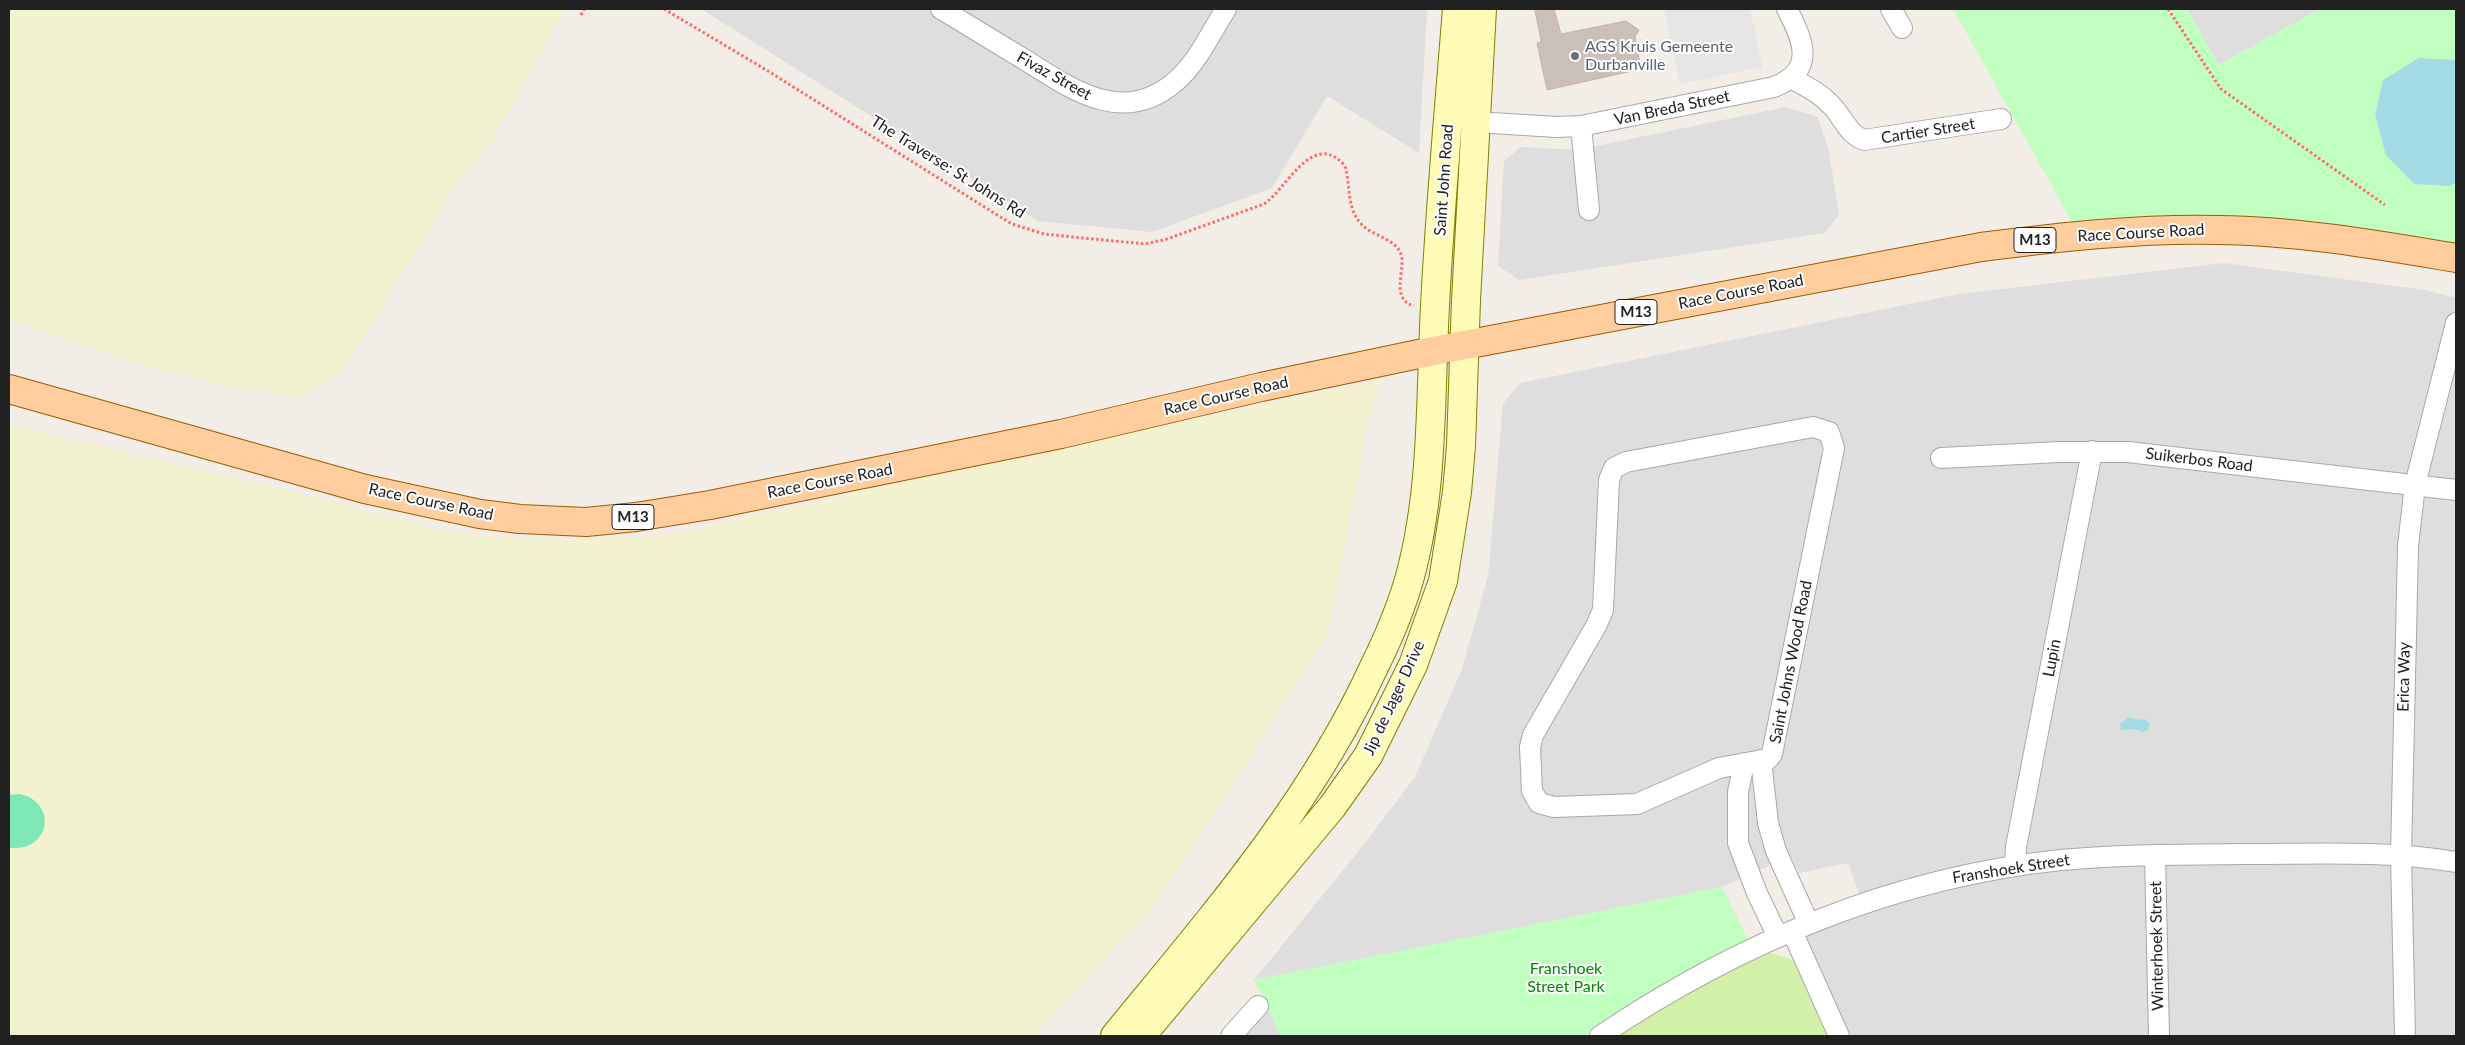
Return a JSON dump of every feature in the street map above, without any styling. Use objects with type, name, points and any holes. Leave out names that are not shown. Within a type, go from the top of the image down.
[{"type":"main road","name":"Saint John Road","points":[[1433,351],[1457,9]]},
{"type":"main road","name":"Saint John Road","points":[[1464,345],[1482,9]]},
{"type":"main road","name":"Race Course Road","points":[[9,389],[365,489],[420,502],[520,519],[586,522],[636,517],[710,505],[1061,434],[1433,351],[1981,247],[2054,237],[2135,232],[2220,230],[2376,245],[2456,258]]},
{"type":"main road","name":"Jip de Jager Drive","points":[[1141,1036],[1332,807],[1368,756],[1413,665],[1443,581],[1457,483],[1463,403],[1464,345]]},
{"type":"main road","name":"Jip de Jager Drive","points":[[1115,1036],[1228,898],[1302,798],[1355,710],[1383,649],[1408,582],[1424,514],[1432,401],[1433,351]]},
{"type":"street","name":"Fivaz Street","points":[[941,9],[1076,92],[1102,101],[1115,102],[1129,102],[1155,95],[1176,81],[1193,61],[1226,9]]},
{"type":"street","points":[[1786,9],[1803,44],[1799,66],[1791,78]]},
{"type":"street","points":[[1891,9],[1902,28]]},
{"type":"street","name":"Van Breda Street","points":[[1475,122],[1557,128],[1581,126],[1774,87],[1791,78]]},
{"type":"street","name":"Cartier Street","points":[[1791,78],[1819,94],[1832,105],[1852,134],[1864,140],[1874,140],[2001,119]]},
{"type":"street","points":[[1581,126],[1589,210]]},
{"type":"street","name":"Erica Way","points":[[2404,1036],[2401,855],[2404,644],[2408,546],[2415,485],[2456,323]]},
{"type":"street","name":"Saint Johns Wood Road","points":[[1812,428],[1822,428],[1830,432],[1834,448],[1774,748],[1768,759],[1753,761],[1719,768],[1636,804],[1554,808],[1539,803],[1533,796],[1530,747],[1535,729],[1596,626],[1603,610],[1609,480],[1614,468],[1626,462],[1812,428]]},
{"type":"street","name":"Suikerbos Road","points":[[1942,458],[2092,451],[2128,452],[2456,490]]},
{"type":"street","name":"Lupin","points":[[2015,866],[2018,838],[2092,451]]},
{"type":"street","points":[[1753,761],[1738,792],[1738,843],[1757,893],[1793,930]]},
{"type":"street","points":[[1753,761],[1776,851],[1793,930],[1839,1036]]},
{"type":"street","name":"Franshoek Street","points":[[1600,1036],[1687,981],[1793,930],[1899,892],[2015,866],[2062,860],[2155,855],[2401,855],[2456,862]]},
{"type":"street","name":"Winterhoek Street","points":[[2155,855],[2158,1036]]},
{"type":"street","points":[[1231,1036],[1258,1006]]},
{"type":"path","points":[[581,15],[584,9]]},
{"type":"path","name":"The Traverse: St Johns Rd","points":[[664,9],[784,81],[1012,224],[1044,234],[1134,244],[1156,243],[1264,204],[1276,195],[1306,160],[1317,155],[1334,158],[1345,166],[1354,214],[1368,230],[1398,248],[1402,257],[1400,294],[1404,301],[1416,306]]},
{"type":"path","points":[[2168,9],[2221,89],[2385,205]]},
{"type":"shaded area","points":[[701,9],[1427,9],[1419,153],[1327,96],[1272,188],[1152,232],[1038,221]]},
{"type":"shaded area","points":[[1664,9],[1750,9],[1762,67],[1680,84]]},
{"type":"shaded area","points":[[2187,9],[2320,9],[2218,65]]},
{"type":"shaded area","points":[[1786,107],[1818,117],[1829,152],[1839,214],[1825,233],[1519,280],[1498,266],[1504,161],[1521,147],[1577,150]]},
{"type":"shaded area","points":[[2224,263],[2425,290],[2456,298],[2456,1036],[1838,1036],[1792,932],[1863,904],[1848,863],[1799,873],[1791,856],[1722,887],[1254,980],[1365,843],[1415,777],[1462,669],[1488,576],[1503,404],[1520,383],[1959,294]]},
{"type":"shaded area","points":[[1263,998],[1281,1036],[1230,1036]]},
{"type":"green space","points":[[9,9],[565,9],[489,147],[460,178],[345,369],[300,397],[247,390],[144,366],[9,320]]},
{"type":"green space","points":[[1953,9],[2187,9],[2219,65],[2320,9],[2456,9],[2456,243],[2315,223],[2107,220],[2072,222]]},
{"type":"green space","points":[[1381,380],[1368,423],[1327,637],[1155,905],[1033,1036],[9,1036],[9,425],[310,496],[449,533],[545,540],[672,535],[1066,445]]},
{"type":"green space","points":[[20,794],[32,799],[40,807],[44,816],[44,825],[41,835],[34,842],[24,847],[11,848],[9,847],[9,795]]},
{"type":"green space","name":"Franshoek Street Park","points":[[1722,887],[1748,940],[1651,992],[1585,1036],[1281,1036],[1254,980]]},
{"type":"green space","points":[[1769,952],[1795,961],[1829,1036],[1618,1036],[1679,998]]},
{"type":"water","points":[[2419,58],[2456,60],[2456,183],[2449,186],[2414,184],[2386,155],[2375,115],[2383,80]]},
{"type":"water","points":[[2129,717],[2138,720],[2145,719],[2149,723],[2149,729],[2143,732],[2133,729],[2121,730],[2120,724]]},
{"type":"building","name":"AGS Kruis Gemeente Durbanville","points":[[1535,9],[1554,9],[1561,34],[1626,21],[1639,30],[1635,37],[1641,69],[1547,90],[1537,43],[1541,42]]},
{"type":"place","name":"AGS Kruis Gemeente Durbanville","points":[[1575,56]]}]
